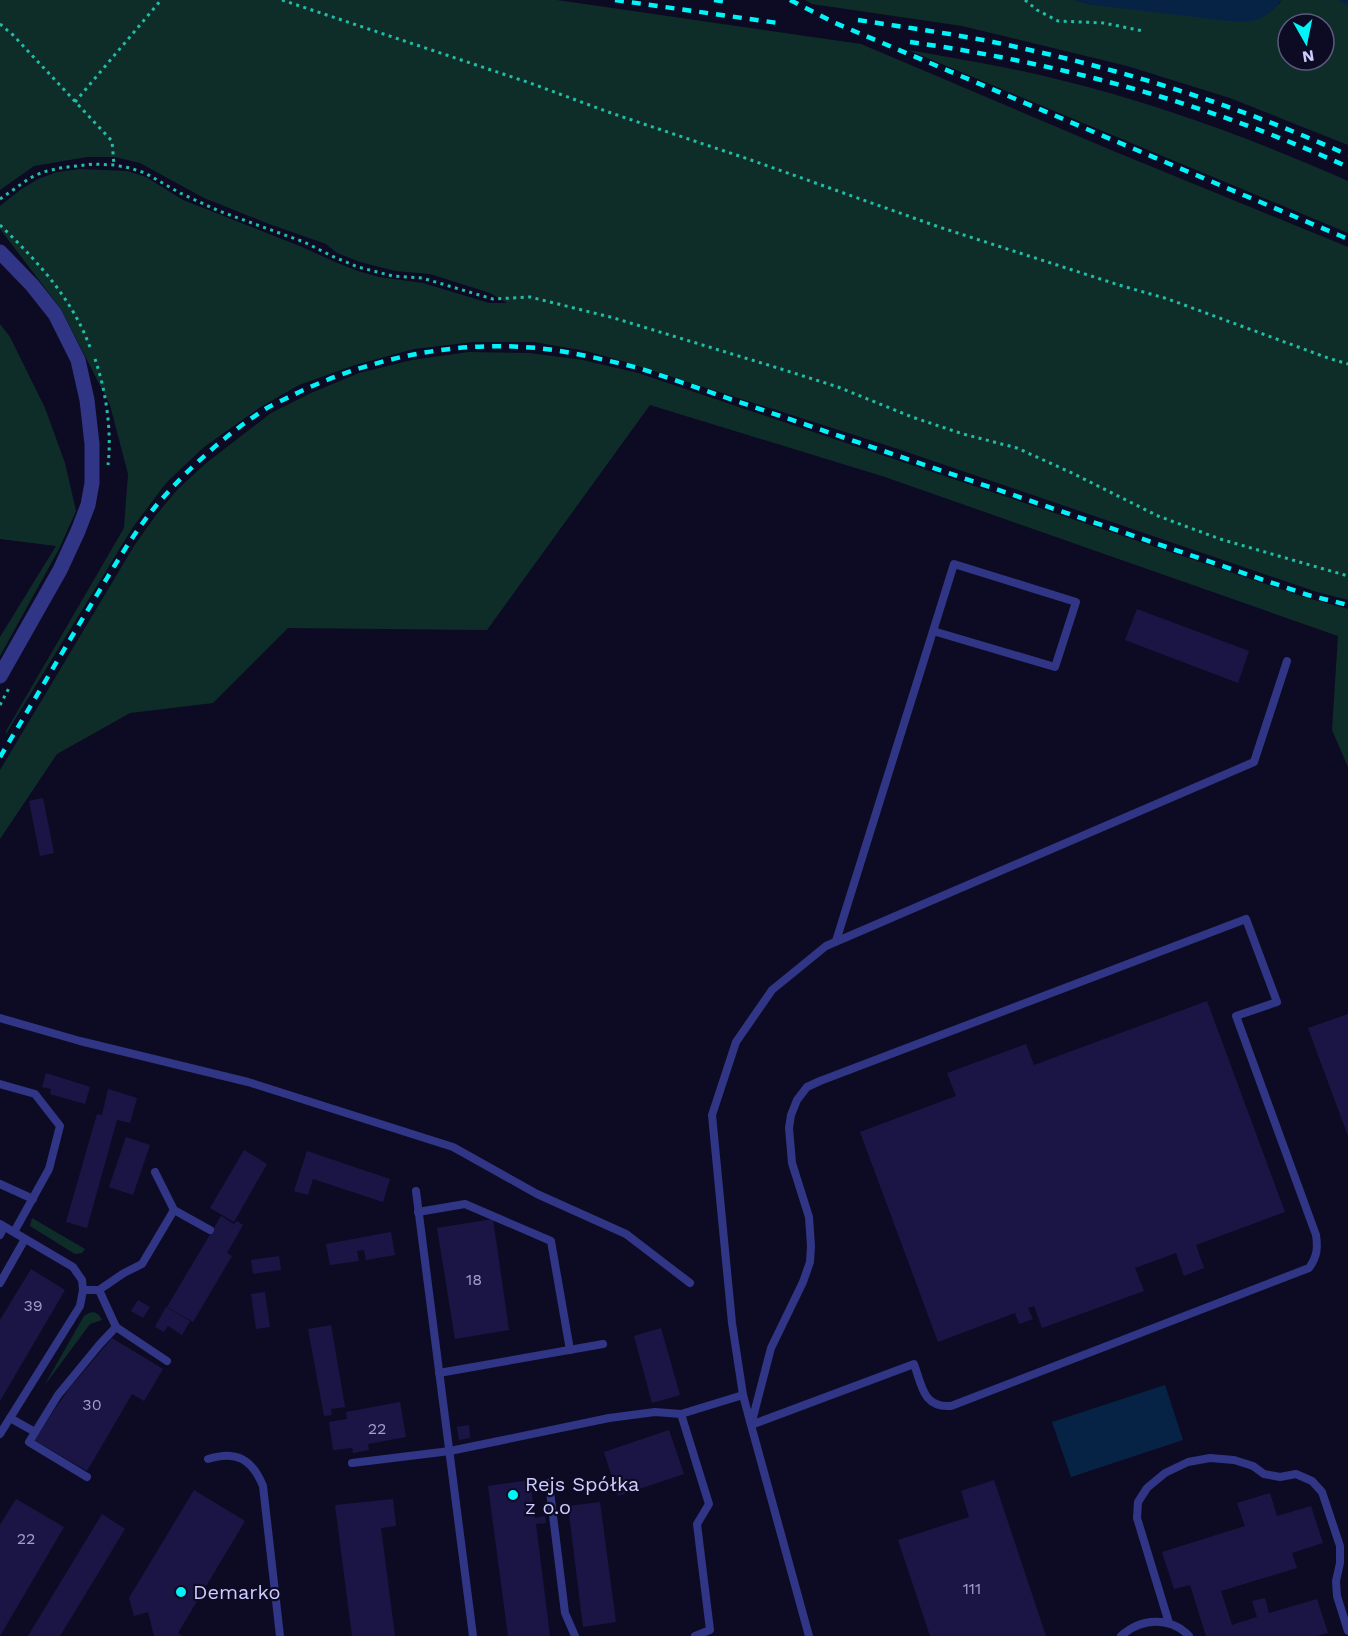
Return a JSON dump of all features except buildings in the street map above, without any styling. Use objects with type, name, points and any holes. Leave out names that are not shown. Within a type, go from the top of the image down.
[{"type":"street","points":[[0,252],[32,285],[55,314],[78,360],[87,399],[92,444],[92,483],[88,505],[60,570],[6,681]]},
{"type":"lane","points":[[836,941],[933,631],[954,564],[1076,602],[1055,667],[933,631]]},
{"type":"lane","points":[[809,1636],[743,1395],[732,1323],[712,1115],[736,1042],[772,990],[826,946],[1254,762],[1287,661]]},
{"type":"lane","points":[[1246,919],[1277,1002],[1236,1016],[1316,1235],[1318,1248],[1309,1268],[951,1406],[935,1404],[927,1399],[914,1364],[751,1425],[771,1348],[803,1282],[810,1262],[808,1217],[792,1163],[789,1128],[790,1115],[797,1100],[807,1087],[1246,919]]},
{"type":"lane","points":[[0,1018],[80,1041],[248,1082],[453,1147],[537,1194],[626,1234],[690,1283]]},
{"type":"lane","points":[[0,1084],[35,1095],[60,1126],[49,1169],[14,1232]]},
{"type":"lane","points":[[155,1172],[174,1210],[210,1230]]},
{"type":"lane","points":[[0,1184],[33,1199]]},
{"type":"lane","points":[[416,1191],[473,1636]]},
{"type":"lane","points":[[418,1212],[465,1204],[551,1241],[570,1350]]},
{"type":"lane","points":[[83,1290],[99,1290],[142,1264],[174,1210]]},
{"type":"lane","points":[[0,1234],[2,1225],[73,1267],[82,1280],[83,1290],[80,1306],[0,1434]]},
{"type":"lane","points":[[0,1283],[25,1239]]},
{"type":"lane","points":[[99,1290],[116,1327],[167,1361]]},
{"type":"lane","points":[[87,1477],[29,1442],[58,1395],[116,1327]]},
{"type":"lane","points":[[440,1373],[603,1344]]},
{"type":"lane","points":[[352,1462],[450,1451],[609,1418],[656,1412],[681,1414],[743,1395]]},
{"type":"lane","points":[[681,1414],[709,1504],[697,1524],[710,1630],[695,1636]]},
{"type":"lane","points":[[10,1418],[35,1432]]},
{"type":"lane","points":[[207,1459],[227,1454],[246,1461],[259,1476],[263,1486],[280,1636]]},
{"type":"lane","points":[[1169,1623],[1137,1518],[1138,1502],[1148,1488],[1166,1473],[1188,1462],[1210,1458],[1234,1460],[1253,1466],[1264,1474],[1280,1477],[1296,1474],[1312,1480],[1322,1492],[1340,1546],[1340,1563],[1336,1581],[1337,1596],[1348,1631]]},
{"type":"lane","points":[[549,1483],[565,1612],[575,1636]]},
{"type":"lane","points":[[1121,1636],[1136,1626],[1153,1621],[1180,1627],[1189,1636]]},
{"type":"path","points":[[75,102],[161,0]]},
{"type":"path","points":[[282,0],[530,83],[939,227],[1168,299],[1348,364]]},
{"type":"path","points":[[1025,0],[1037,10],[1059,21],[1104,23],[1143,31]]},
{"type":"path","points":[[0,24],[112,141],[114,165]]},
{"type":"path","points":[[0,199],[30,178],[60,168],[79,165],[114,165],[145,173],[203,204],[304,242],[358,267],[393,276],[422,278],[493,299],[530,297],[614,318],[778,368],[838,387],[963,434],[1017,448],[1158,516],[1220,538],[1348,576]]},
{"type":"path","points":[[0,225],[50,276],[69,302],[87,338],[99,373],[107,413],[110,453],[107,472]]},
{"type":"path","points":[[0,705],[6,681]]},
{"type":"green space","points":[[0,0],[557,0],[861,44],[1348,247],[1348,600],[1317,592],[898,449],[619,360],[586,351],[534,342],[473,342],[414,349],[355,365],[299,385],[259,408],[204,447],[166,483],[133,527],[6,734],[124,528],[128,474],[110,405],[61,309],[0,229],[0,206],[38,179],[57,172],[80,169],[127,171],[146,177],[183,200],[358,271],[379,277],[423,283],[489,303],[507,303],[490,293],[430,274],[395,271],[360,262],[337,253],[326,244],[204,198],[140,163],[115,157],[87,157],[34,166],[0,190]]},
{"type":"green space","points":[[805,0],[1074,0],[1093,5],[1279,4],[1281,0],[1348,0],[1348,145],[1230,98],[1127,66],[962,26],[812,4]]},
{"type":"green space","points":[[908,50],[1022,71],[1134,100],[1242,137],[1313,166],[1348,181],[1348,233]]},
{"type":"green space","points":[[0,324],[10,337],[45,408],[65,463],[76,511],[59,549],[0,656],[0,637],[56,546],[0,539]]},
{"type":"green space","points":[[469,352],[529,353],[583,360],[638,373],[1307,598],[1348,609],[1348,767],[1332,730],[1338,636],[885,477],[650,405],[487,630],[288,628],[213,703],[130,713],[57,754],[0,839],[0,770],[134,546],[178,489],[205,464],[271,413],[311,393],[359,373],[412,360]]},
{"type":"green space","points":[[32,1218],[85,1249],[82,1253],[75,1254],[30,1226]]},
{"type":"green space","points":[[94,1312],[102,1320],[90,1324],[44,1386],[84,1316]]},
{"type":"water","points":[[1074,0],[1281,0],[1272,11],[1264,16],[1251,21],[1238,22],[1093,5]]},
{"type":"water","points":[[1165,1385],[1183,1440],[1071,1477],[1052,1422]]},
{"type":"waterway","points":[[1342,0],[1348,3]]},
{"type":"railway","points":[[615,0],[778,23]]},
{"type":"railway","points":[[714,0],[727,2]]},
{"type":"railway","points":[[790,0],[835,23],[1348,239]]},
{"type":"railway","points":[[858,20],[993,42],[1129,75],[1262,119],[1348,155]]},
{"type":"railway","points":[[910,42],[1022,62],[1134,89],[1242,124],[1348,167]]},
{"type":"railway","points":[[0,757],[136,532],[167,493],[193,466],[237,429],[267,408],[291,396],[346,373],[404,356],[434,351],[493,346],[538,348],[639,368],[1308,595],[1348,605]]},
{"type":"place","name":"Rejs Spółka z o.o","points":[[513,1495]]},
{"type":"place","name":"Demarko","points":[[181,1592]]}]
